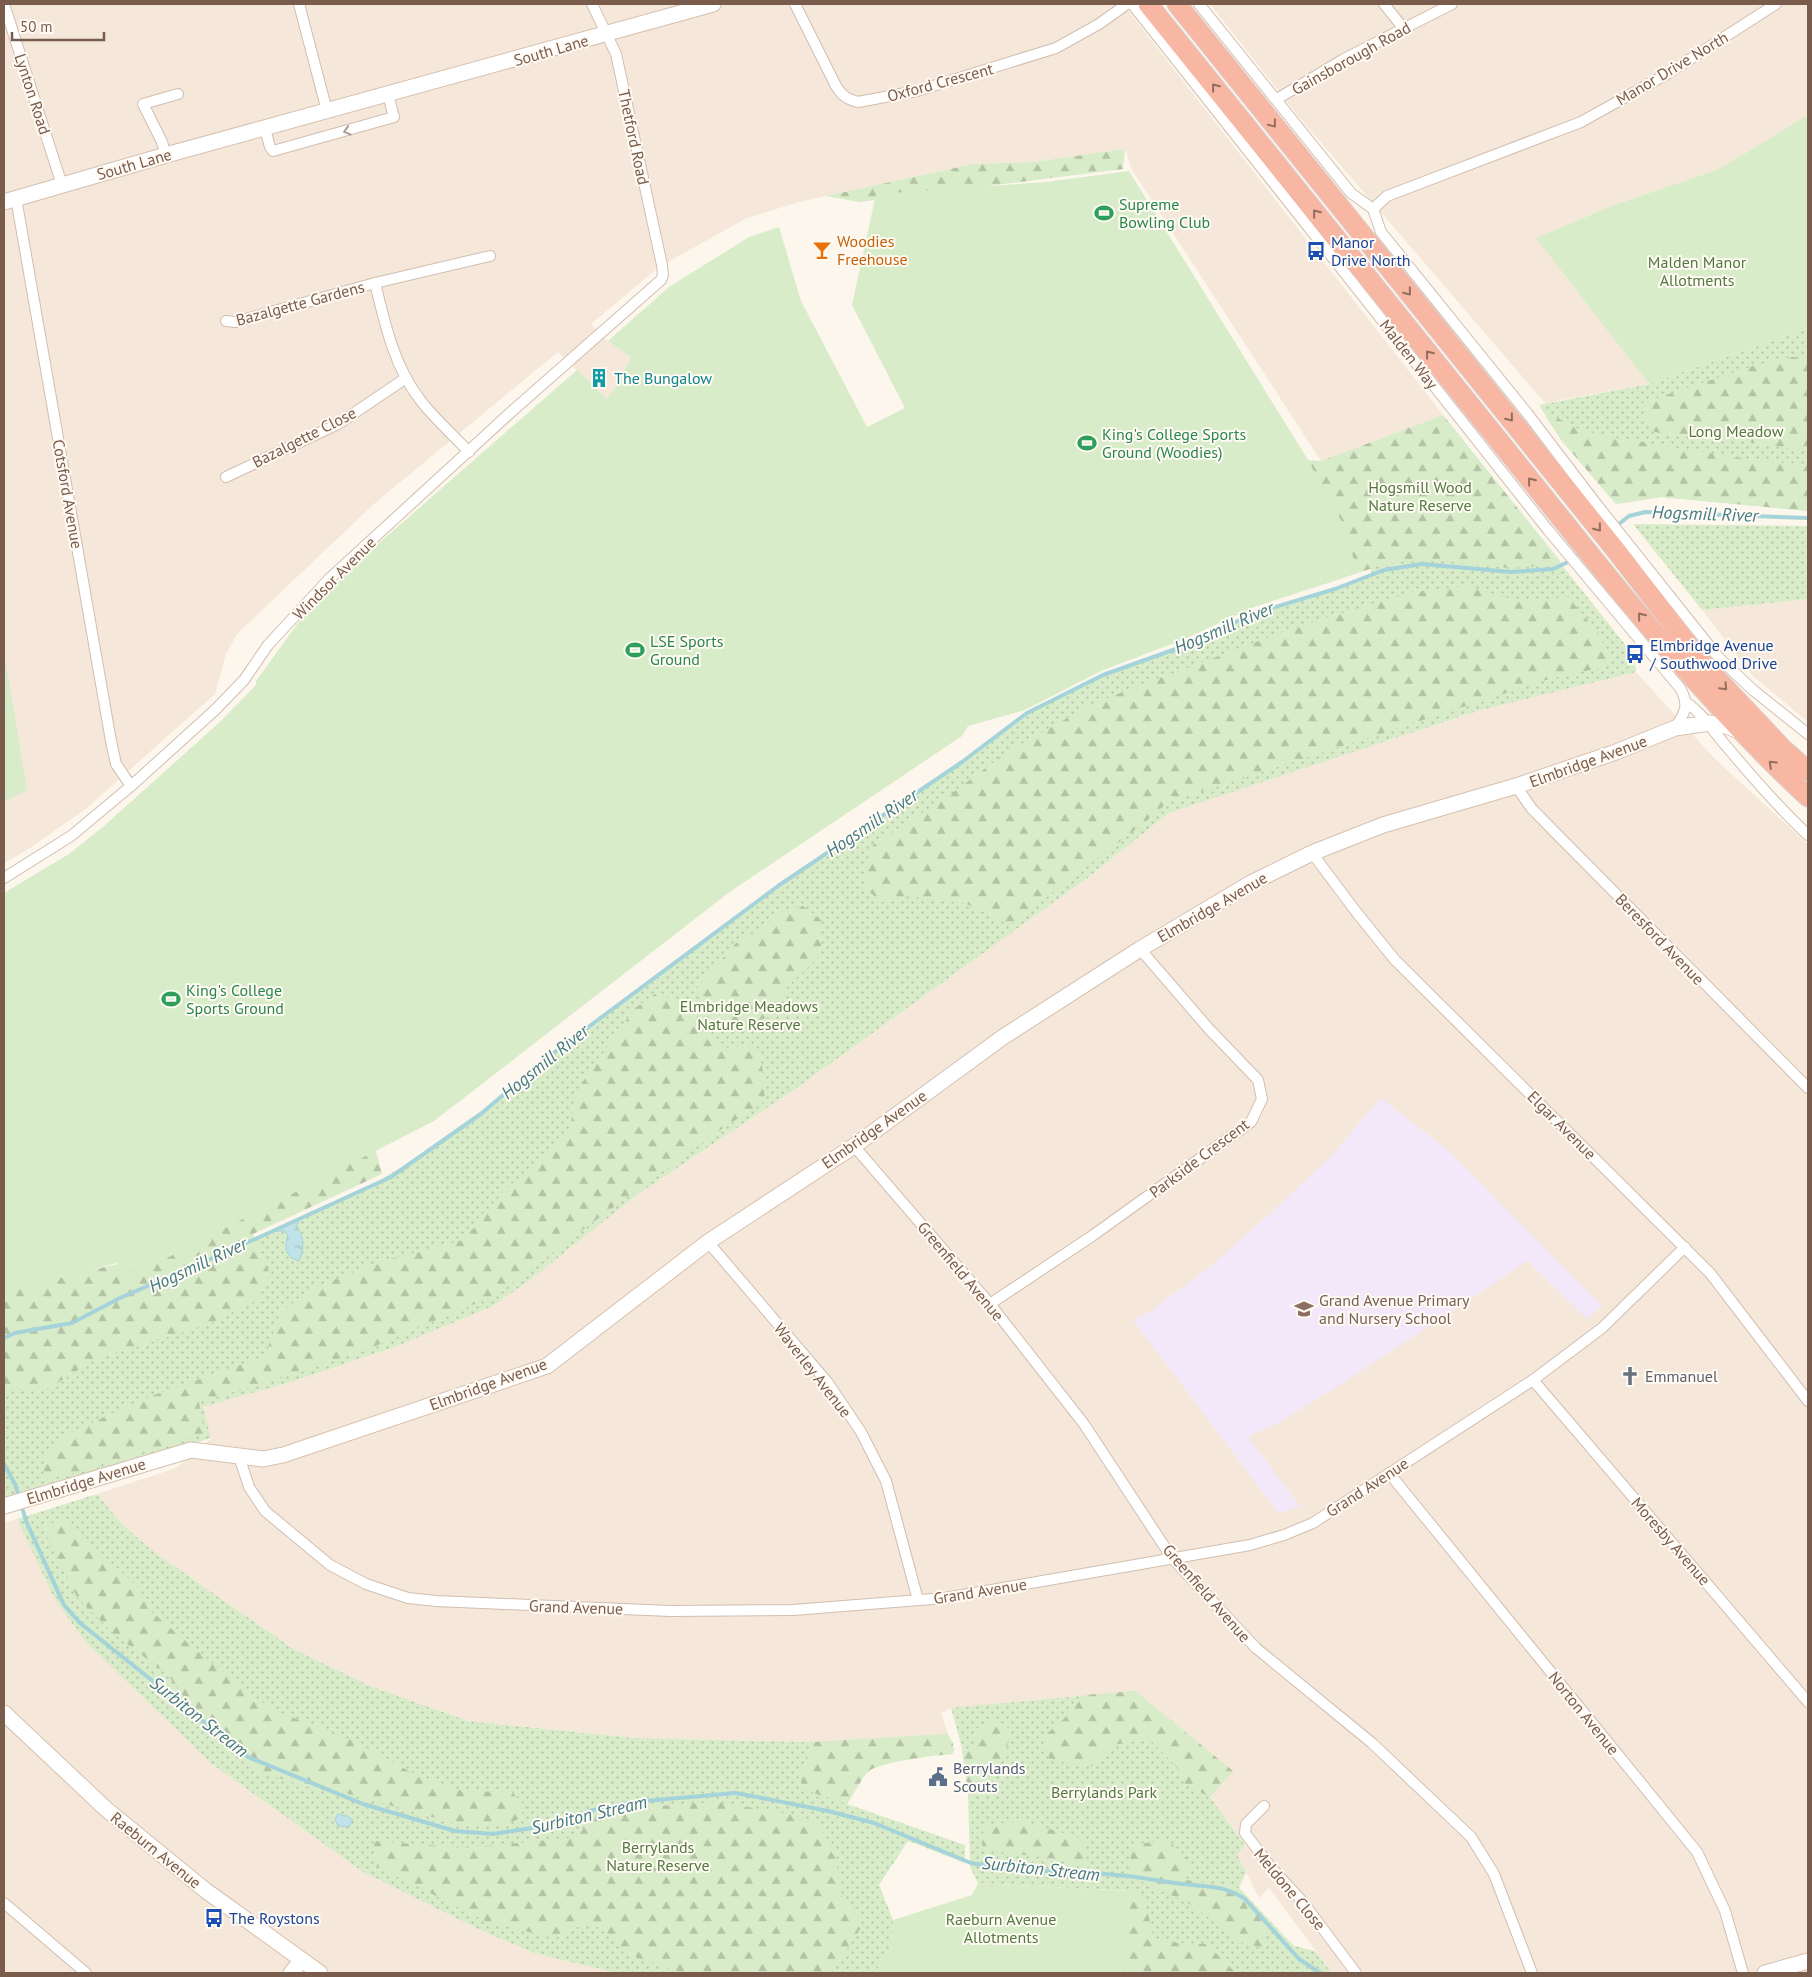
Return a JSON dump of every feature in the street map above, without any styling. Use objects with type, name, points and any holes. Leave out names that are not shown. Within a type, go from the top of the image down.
[{"type":"highway","name":"Malden Way","points":[[1148,4],[1555,524],[1594,571]]},
{"type":"highway","points":[[1177,4],[1586,502],[1623,549],[1704,665],[1782,748],[1808,771]]},
{"type":"highway","points":[[1594,571],[1646,623],[1741,732],[1808,797]]},
{"type":"street","name":"Lynton Road","points":[[4,4],[62,185]]},
{"type":"street","points":[[299,4],[326,111]]},
{"type":"street","name":"Thetford Road","points":[[592,4],[616,54],[663,275]]},
{"type":"street","name":"South Lane","points":[[10,200],[713,4]]},
{"type":"street","name":"Oxford Crescent","points":[[795,4],[836,86],[842,95],[849,100],[858,102],[917,91],[1056,48],[1099,24],[1127,4]]},
{"type":"street","name":"Malden Way","points":[[1132,4],[1555,524]]},
{"type":"street","points":[[1198,4],[1277,99],[1350,192],[1373,209],[1381,232],[1527,413],[1586,502]]},
{"type":"street","points":[[1384,4],[1404,29]]},
{"type":"street","name":"Gainsborough Road","points":[[1277,99],[1344,59],[1452,4]]},
{"type":"street","name":"Manor Drive North","points":[[1373,209],[1387,196],[1581,122],[1667,74],[1776,4]]},
{"type":"street","points":[[166,155],[162,142],[143,104],[178,94]]},
{"type":"street","points":[[265,129],[273,151],[394,117],[388,95]]},
{"type":"street","name":"Cotsford Avenue","points":[[10,200],[111,741],[116,764],[131,786]]},
{"type":"street","name":"Bazalgette Gardens","points":[[226,321],[235,322],[375,283],[490,256]]},
{"type":"street","name":"Windsor Avenue","points":[[4,878],[71,836],[131,786],[215,710],[244,680],[268,645],[329,579],[661,280],[663,275]]},
{"type":"street","name":"Bazalgette Gardens","points":[[375,283],[394,355],[406,378],[421,401],[469,452]]},
{"type":"street","name":"Bazalgette Close","points":[[226,477],[338,424],[406,378]]},
{"type":"street","points":[[1623,549],[1720,658],[1753,690],[1808,734]]},
{"type":"street","name":"Malden Way","points":[[1594,571],[1680,688],[1686,702],[1710,723],[1725,745],[1788,816],[1808,835]]},
{"type":"street","points":[[1675,728],[1682,717],[1686,702]]},
{"type":"street","name":"Elmbridge Avenue","points":[[8,1505],[191,1450],[263,1459],[283,1455],[547,1366],[708,1242],[854,1146],[1003,1037],[1140,949],[1251,883],[1312,853],[1383,825],[1516,786],[1616,752],[1675,728],[1710,723],[1741,732]]},
{"type":"street","name":"Beresford Avenue","points":[[1516,786],[1539,816],[1808,1088]]},
{"type":"street","name":"Elgar Avenue","points":[[1312,853],[1395,960],[1710,1273],[1808,1401]]},
{"type":"street","name":"Parkside Crescent","points":[[990,1304],[1092,1236],[1250,1122],[1262,1099],[1258,1080],[1208,1029],[1140,949]]},
{"type":"street","name":"Greenfield Avenue","points":[[854,1146],[990,1304],[1084,1424],[1172,1558],[1256,1648],[1372,1743],[1471,1837],[1494,1874],[1532,1973]]},
{"type":"street","name":"Waverley Avenue","points":[[708,1242],[828,1383],[861,1432],[886,1481],[918,1600]]},
{"type":"street","name":"Grand Avenue","points":[[240,1456],[248,1487],[265,1511],[300,1541],[330,1565],[366,1584],[408,1598],[446,1602],[670,1611],[793,1610],[945,1598],[1250,1545],[1284,1535],[1313,1523],[1533,1380],[1602,1328],[1685,1247]]},
{"type":"street","name":"Moresby Avenue","points":[[1533,1380],[1808,1702]]},
{"type":"street","name":"Norton Avenue","points":[[1389,1473],[1697,1852],[1726,1911],[1743,1973]]},
{"type":"street","name":"Raeburn Avenue","points":[[4,1714],[106,1809],[204,1890],[320,1973]]},
{"type":"street","name":"Meldone Close","points":[[1264,1806],[1246,1824],[1245,1833],[1270,1866],[1302,1901],[1356,1973]]},
{"type":"street","points":[[4,1903],[86,1973]]},
{"type":"street","points":[[291,1973],[301,1961]]},
{"type":"street","points":[[1765,1973],[1808,1961]]},
{"type":"shaded area","points":[[4,4],[1123,4],[1443,415],[1321,461],[1132,170],[1125,149],[1033,162],[973,164],[799,202],[747,218],[659,267],[591,324],[608,341],[631,356],[613,391],[605,398],[558,352],[375,503],[237,634],[226,654],[215,694],[87,808],[27,850],[4,863]]},
{"type":"shaded area","points":[[1210,4],[1808,4],[1808,115],[1719,169],[1614,205],[1537,238],[1649,384],[1545,403],[1299,117]]},
{"type":"shaded area","points":[[1808,599],[1808,722],[1753,676],[1702,610]]},
{"type":"shaded area","points":[[1636,672],[1714,758],[1808,844],[1808,1973],[1332,1973],[1269,1888],[1259,1898],[1237,1855],[1245,1845],[1210,1797],[1233,1771],[951,1708],[941,1713],[948,1734],[812,1742],[634,1738],[468,1721],[368,1685],[292,1648],[154,1552],[121,1523],[97,1494],[176,1468],[211,1439],[202,1407],[294,1381],[395,1347],[493,1306],[530,1280],[637,1195],[798,1087],[1086,879],[1169,813],[1477,711]]},
{"type":"shaded area","name":"Grand Avenue Primary and Nursery School","points":[[1381,1098],[1450,1152],[1602,1306],[1587,1319],[1527,1260],[1338,1386],[1278,1423],[1248,1437],[1300,1506],[1279,1514],[1133,1320],[1149,1312],[1211,1266],[1272,1212],[1330,1157]]},
{"type":"shaded area","points":[[17,1519],[54,1598],[212,1764],[363,1872],[482,1931],[537,1954],[624,1973],[4,1973],[4,1523]]},
{"type":"green space","name":"Malden Manor Allotments","points":[[1808,115],[1808,328],[1649,384],[1536,238],[1614,205],[1719,169]]},
{"type":"green space","points":[[1125,149],[1123,169],[859,202],[826,196],[973,164],[1033,162]]},
{"type":"green space","points":[[1129,171],[1308,460],[1343,524],[1358,573],[1254,607],[1182,640],[1103,670],[1025,710],[968,726],[962,736],[731,891],[434,1121],[171,1256],[120,1276],[117,1263],[4,1293],[4,893],[69,854],[104,826],[221,721],[256,685],[256,681],[301,619],[363,557],[577,370],[606,398],[613,391],[631,357],[608,341],[669,287],[749,237],[779,227],[801,301],[867,427],[905,408],[852,305],[876,194],[1046,182]]},
{"type":"green space","name":"Long Meadow","points":[[1808,328],[1808,511],[1661,497],[1616,504],[1562,441],[1539,405],[1649,384]]},
{"type":"green space","points":[[1792,357],[1808,358],[1808,451],[1709,436],[1663,434],[1652,431],[1644,414],[1642,403],[1756,365]]},
{"type":"green space","points":[[1550,414],[1577,428],[1604,436],[1758,461],[1808,464],[1808,511],[1661,497],[1616,504],[1562,441],[1545,416]]},
{"type":"green space","name":"Elmbridge Meadows Nature Reserve","points":[[1443,415],[1634,656],[1636,672],[1477,711],[1169,813],[1086,879],[798,1087],[637,1195],[530,1280],[493,1306],[395,1347],[294,1381],[203,1407],[211,1438],[96,1475],[4,1497],[4,1338],[229,1251],[370,1186],[435,1147],[482,1113],[544,1060],[667,967],[845,841],[962,762],[1027,713],[1107,674],[1184,646],[1255,613],[1335,589],[1372,575],[1365,552]]},
{"type":"green space","name":"Hogsmill Wood Nature Reserve","points":[[1443,415],[1561,562],[1550,565],[1510,568],[1421,559],[1382,565],[1254,607],[1182,640],[1103,670],[1281,417],[1308,460],[1321,461]]},
{"type":"green space","points":[[1633,524],[1808,526],[1808,599],[1702,610]]},
{"type":"green space","points":[[1467,586],[1518,601],[1568,597],[1599,634],[1612,665],[1549,679],[1167,803],[1144,823],[1010,925],[967,904],[907,896],[882,902],[863,887],[870,847],[951,794],[1007,752],[1094,703],[1285,631],[1406,593]]},
{"type":"green space","points":[[4,651],[27,790],[4,802]]},
{"type":"green space","points":[[803,906],[821,920],[821,955],[787,987],[770,1017],[741,1025],[709,1016],[696,989],[736,943],[784,911]]},
{"type":"green space","points":[[655,994],[674,999],[689,1018],[720,1048],[756,1046],[762,1065],[765,1101],[723,1128],[593,1222],[498,1294],[373,1347],[295,1374],[199,1402],[204,1433],[113,1464],[42,1480],[46,1455],[68,1434],[143,1399],[265,1356],[280,1313],[309,1290],[379,1262],[460,1241],[478,1224],[505,1189],[546,1157],[570,1130],[575,1093],[634,1009]]},
{"type":"green space","points":[[374,1144],[382,1174],[253,1234],[270,1274],[258,1300],[207,1325],[96,1359],[49,1388],[4,1391],[4,1288],[124,1263]]},
{"type":"green space","name":"Berrylands Nature Reserve","points":[[97,1494],[121,1523],[154,1552],[292,1648],[368,1685],[468,1721],[634,1738],[812,1742],[948,1734],[955,1751],[862,1755],[847,1804],[965,1845],[965,1863],[908,1841],[879,1885],[893,1920],[892,1944],[875,1973],[618,1973],[537,1954],[482,1931],[363,1872],[212,1764],[84,1640],[54,1598],[17,1519]]},
{"type":"green space","points":[[64,1519],[140,1589],[152,1612],[203,1656],[271,1709],[354,1741],[416,1775],[462,1791],[512,1792],[526,1807],[517,1820],[491,1827],[453,1823],[354,1795],[314,1789],[259,1772],[212,1735],[168,1675],[113,1633],[77,1597],[42,1527]]},
{"type":"green space","name":"Berrylands Park","points":[[1135,1691],[1233,1771],[1210,1797],[1245,1845],[1237,1855],[1246,1872],[1239,1888],[1294,1946],[1315,1951],[1332,1973],[1123,1973],[1131,1891],[978,1883],[970,1867],[968,1791],[962,1748],[951,1708]]},
{"type":"green space","points":[[1135,1691],[1233,1771],[1210,1797],[1185,1784],[1177,1767],[1149,1739],[1113,1745],[1091,1767],[1050,1760],[1042,1738],[1067,1716],[1084,1695]]},
{"type":"green space","points":[[992,1721],[1006,1724],[1011,1735],[997,1774],[988,1785],[967,1785],[962,1751],[977,1748],[976,1729]]},
{"type":"green space","points":[[947,1734],[953,1743],[953,1754],[909,1760],[875,1768],[866,1774],[847,1804],[808,1791],[801,1783],[801,1772],[812,1742]]},
{"type":"green space","points":[[715,1802],[784,1813],[817,1822],[836,1854],[840,1895],[856,1909],[861,1928],[831,1972],[682,1973],[624,1953],[611,1935],[588,1922],[555,1938],[487,1922],[375,1865],[374,1841],[466,1848],[578,1837],[583,1829],[577,1819],[643,1807]]},
{"type":"green space","points":[[1023,1821],[1083,1839],[1088,1869],[1057,1859],[982,1850],[984,1825]]},
{"type":"green space","points":[[1168,1841],[1191,1861],[1186,1880],[1239,1888],[1269,1921],[1268,1931],[1262,1948],[1236,1941],[1227,1930],[1185,1901],[1149,1886],[1129,1874],[1132,1844]]},
{"type":"green space","name":"Raeburn Avenue Allotments","points":[[978,1883],[1131,1891],[1123,1973],[875,1973],[892,1944],[893,1920],[972,1895]]},
{"type":"green space","points":[[1131,1891],[1143,1894],[1154,1939],[1180,1943],[1207,1944],[1236,1973],[1123,1973]]},
{"type":"water","points":[[300,1218],[296,1227],[301,1234],[303,1243],[299,1261],[288,1254],[286,1244],[288,1235],[284,1231],[273,1231]]},
{"type":"water","points":[[338,1814],[353,1820],[349,1827],[338,1826],[335,1819]]},
{"type":"waterway","name":"Hogsmill River","points":[[1615,527],[1629,516],[1645,512],[1808,518]]},
{"type":"waterway","name":"Hogsmill River","points":[[4,1338],[15,1333],[72,1323],[120,1298],[229,1251],[391,1177],[482,1113],[544,1060],[778,886],[962,762],[1027,713],[1103,675],[1184,646],[1255,613],[1335,589],[1384,570],[1422,564],[1511,572],[1553,569],[1568,562],[1581,552]]},
{"type":"waterway","name":"Surbiton Stream","points":[[4,1464],[15,1484],[19,1497]]},
{"type":"waterway","name":"Surbiton Stream","points":[[21,1504],[26,1521],[64,1605],[80,1623],[248,1757],[363,1804],[455,1831],[493,1834],[538,1827],[593,1810],[633,1802],[736,1793],[828,1811],[874,1823],[971,1863],[1029,1870],[1127,1876],[1208,1886],[1230,1891],[1245,1899],[1299,1959],[1320,1973]]},
{"type":"place","name":"Supreme Bowling Club","points":[[1104,213]]},
{"type":"place","name":"Woodies Freehouse","points":[[822,250]]},
{"type":"place","name":"Manor Drive North","points":[[1316,251]]},
{"type":"place","name":"The Bungalow","points":[[599,378]]},
{"type":"place","name":"King's College Sports Ground (Woodies)","points":[[1087,443]]},
{"type":"place","name":"LSE Sports Ground","points":[[635,650]]},
{"type":"place","name":"Elmbridge Avenue / Southwood Drive","points":[[1635,654]]},
{"type":"place","name":"King's College Sports Ground","points":[[171,999]]},
{"type":"place","name":"Grand Avenue Primary and Nursery School","points":[[1304,1309]]},
{"type":"place","name":"Emmanuel","points":[[1630,1376]]},
{"type":"place","name":"Berrylands Scouts","points":[[938,1777]]},
{"type":"place","name":"The Roystons","points":[[214,1918]]}]
